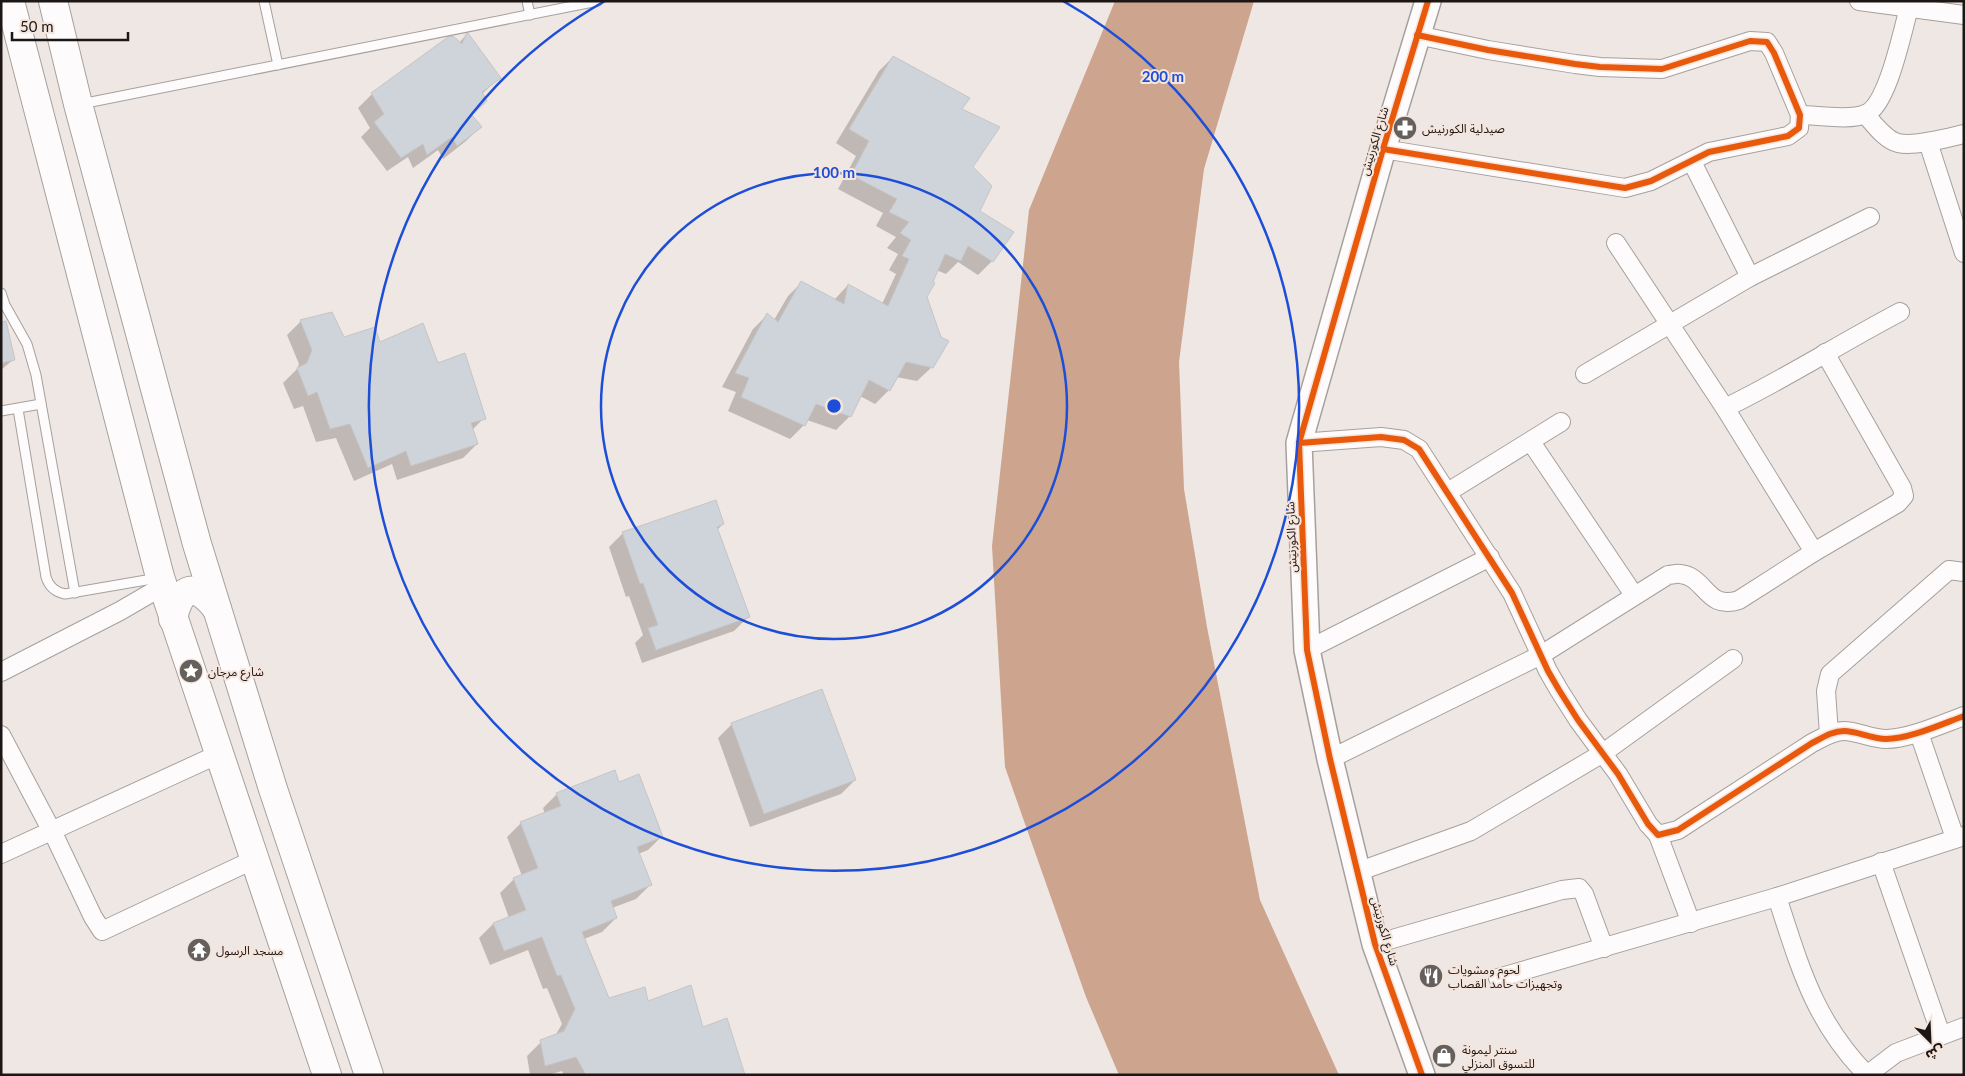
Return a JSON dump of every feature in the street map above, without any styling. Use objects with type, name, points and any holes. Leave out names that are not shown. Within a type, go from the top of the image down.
[{"type":"main road","points":[[10,1],[173,619],[327,1075]]},
{"type":"main road","points":[[53,1],[78,104],[197,544],[276,798],[369,1075]]},
{"type":"main road","points":[[160,573],[166,565],[181,565],[189,560],[197,544]]},
{"type":"main road","points":[[173,619],[179,598],[188,592],[199,591],[208,597],[217,609]]},
{"type":"street","name":"شارع الكورنيش","points":[[1422,1075],[1375,944],[1330,759],[1307,650],[1299,444],[1383,149],[1428,1]]},
{"type":"street","points":[[1859,1],[1964,15]]},
{"type":"street","points":[[1800,115],[1855,117],[1874,109],[1885,92],[1910,8]]},
{"type":"street","points":[[1383,149],[1625,188],[1652,181],[1709,152],[1788,136],[1799,128],[1800,115],[1774,53],[1767,42],[1750,41],[1662,69],[1600,67],[1559,62],[1417,35]]},
{"type":"street","points":[[1865,114],[1884,134],[1897,143],[1928,142],[1964,134]]},
{"type":"street","points":[[1928,142],[1964,253]]},
{"type":"street","points":[[1692,162],[1750,277]]},
{"type":"street","points":[[1585,374],[1750,277],[1870,217]]},
{"type":"street","points":[[1616,243],[1725,408],[1814,552]]},
{"type":"street","points":[[1725,408],[1900,312]]},
{"type":"street","points":[[1330,759],[1541,655],[1668,575],[1680,574],[1689,576],[1719,602],[1728,603],[1739,600],[1814,552],[1898,504],[1904,496],[1902,488],[1825,353]]},
{"type":"street","points":[[1448,492],[1561,422]]},
{"type":"street","points":[[1299,444],[1381,436],[1404,440],[1419,449],[1512,592],[1548,671],[1559,690],[1578,720],[1618,774],[1648,824],[1658,835],[1691,923]]},
{"type":"street","points":[[1531,442],[1634,595]]},
{"type":"street","points":[[1307,650],[1490,556]]},
{"type":"street","points":[[1829,734],[1826,691],[1830,674],[1949,570],[1963,570]]},
{"type":"street","points":[[1,672],[120,611],[160,573]]},
{"type":"street","points":[[1357,872],[1471,831],[1603,754],[1733,659]]},
{"type":"street","points":[[1658,835],[1678,830],[1812,743],[1829,734],[1845,731],[1887,740],[1919,733],[1964,716]]},
{"type":"street","points":[[1498,978],[1777,897],[1960,837],[1919,733]]},
{"type":"street","points":[[1,735],[52,831],[93,917],[102,931],[255,859]]},
{"type":"street","points":[[1,854],[219,754]]},
{"type":"street","points":[[1881,862],[1941,1035]]},
{"type":"street","points":[[1375,944],[1562,890],[1579,888],[1584,894],[1604,948]]},
{"type":"street","points":[[1777,897],[1800,967],[1816,1006],[1831,1032],[1849,1057],[1867,1075],[1896,1053],[1964,1027]]},
{"type":"lane","points":[[264,1],[278,65]]},
{"type":"lane","points":[[527,1],[530,15]]},
{"type":"lane","points":[[78,104],[598,1]]},
{"type":"lane","points":[[2,295],[5,305],[27,344],[41,404],[75,593]]},
{"type":"lane","points":[[1,411],[41,404]]},
{"type":"lane","points":[[18,409],[48,582],[51,587],[60,593],[75,593],[160,573]]},
{"type":"shaded area","points":[[1115,1],[1254,1],[1204,169],[1179,362],[1184,489],[1207,627],[1260,900],[1339,1075],[1119,1075],[1086,997],[1005,767],[992,546],[1029,210]]},
{"type":"building","points":[[468,33],[501,78],[482,92],[487,101],[472,115],[482,127],[457,146],[452,137],[427,155],[423,144],[401,158],[374,122],[384,114],[371,93],[448,37],[453,36],[462,44]]},
{"type":"building","points":[[893,56],[970,98],[962,109],[1000,127],[973,167],[992,186],[980,211],[1014,232],[993,262],[968,246],[961,261],[945,254],[933,282],[935,283],[927,297],[941,337],[949,341],[933,368],[906,362],[890,391],[869,380],[851,417],[816,404],[805,426],[741,397],[749,378],[735,373],[767,313],[778,322],[801,281],[844,304],[848,284],[888,306],[909,259],[902,256],[911,240],[900,233],[909,222],[889,212],[897,199],[851,175],[869,141],[849,129]]},
{"type":"building","points":[[332,312],[344,337],[375,327],[380,342],[423,323],[438,363],[465,353],[486,419],[471,423],[478,444],[411,466],[406,451],[368,468],[350,424],[330,429],[317,392],[308,396],[297,368],[307,363],[312,350],[300,320]]},
{"type":"building","points":[[6,321],[15,360],[1,363],[1,322]]},
{"type":"building","points":[[716,500],[724,524],[717,527],[750,617],[656,650],[648,628],[658,625],[643,583],[640,584],[622,532]]},
{"type":"building","points":[[822,689],[856,780],[764,814],[731,723]]},
{"type":"building","points":[[615,770],[619,782],[639,774],[663,837],[637,847],[652,885],[611,901],[617,918],[582,932],[609,998],[645,987],[648,1001],[691,985],[703,1027],[727,1018],[745,1075],[586,1075],[576,1057],[545,1066],[540,1040],[564,1031],[575,1009],[561,975],[557,976],[542,937],[504,951],[493,923],[526,910],[513,878],[538,868],[520,822],[561,806],[556,793]]},
{"type":"cycle path","points":[[1422,1075],[1375,944],[1330,759],[1307,650],[1299,443],[1383,149],[1428,1]]},
{"type":"cycle path","points":[[1383,149],[1625,188],[1651,181],[1709,152],[1788,136],[1799,128],[1800,115],[1774,53],[1767,42],[1750,41],[1662,69],[1600,67],[1575,64],[1488,50],[1417,35]]},
{"type":"cycle path","points":[[1299,443],[1381,437],[1404,440],[1419,449],[1512,593],[1548,671],[1559,690],[1578,720],[1618,774],[1648,824],[1658,835],[1678,830],[1812,743],[1831,733],[1849,731],[1881,739],[1905,737],[1964,716]]},
{"type":"place","name":"صيدلية الكورنيش","points":[[1405,128]]},
{"type":"place","name":"شارع مرجان","points":[[191,671]]},
{"type":"place","name":"مسجد الرسول","points":[[199,950]]},
{"type":"place","name":"لحوم ومشويات وتجهيزات حامد القصاب","points":[[1431,976]]},
{"type":"place","name":"سنتر ليمونة للتسوق المنزلي","points":[[1444,1056]]}]
